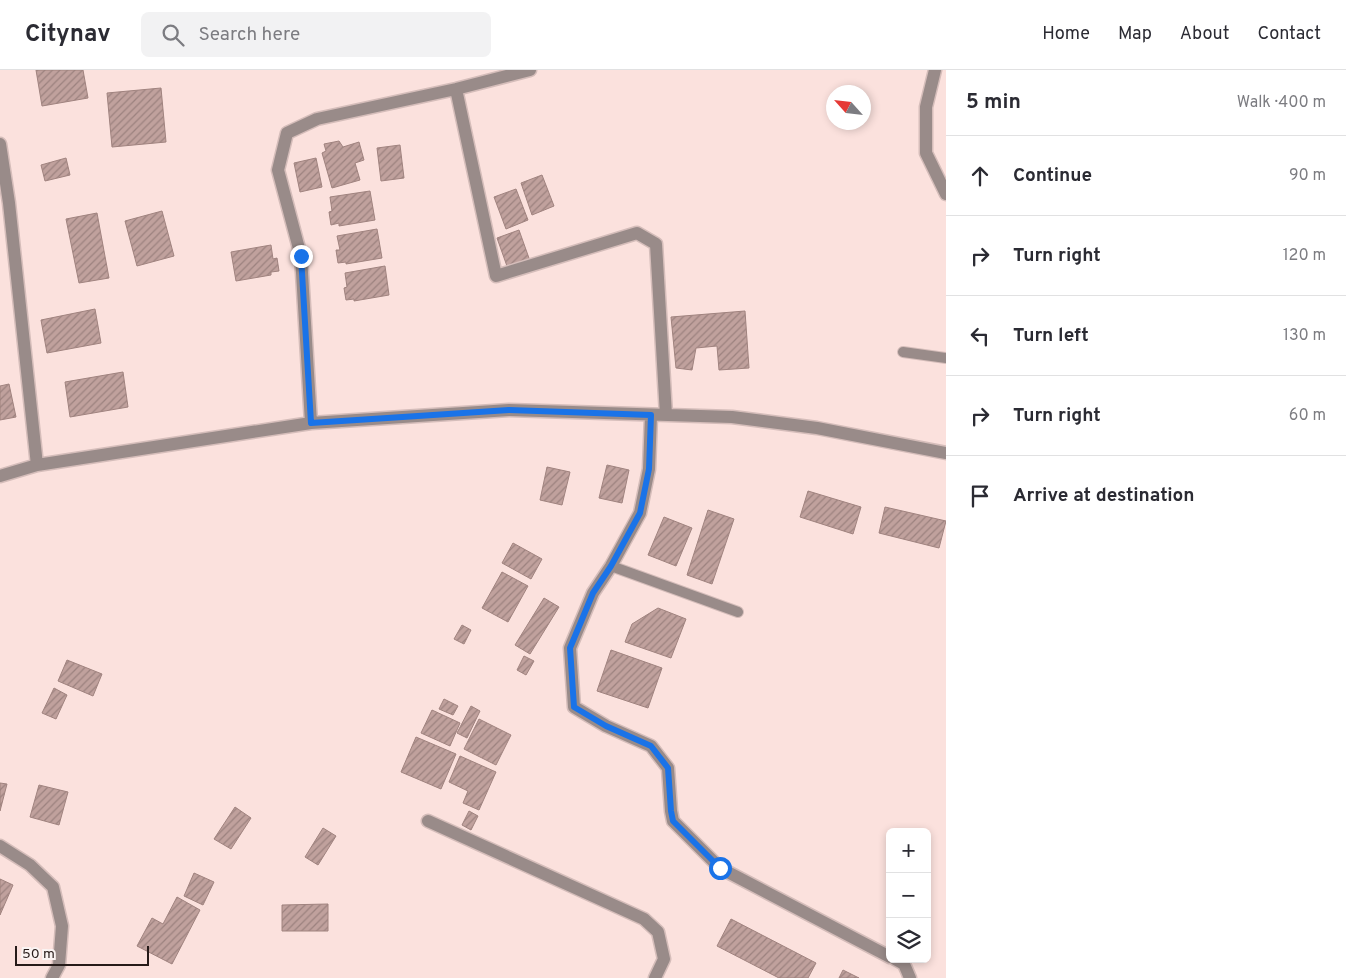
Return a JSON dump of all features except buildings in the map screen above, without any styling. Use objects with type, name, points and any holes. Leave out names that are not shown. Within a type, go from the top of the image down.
[{"type":"street","points":[[311,423],[301,256],[278,170],[287,133],[317,119],[456,90],[530,70]]},
{"type":"street","points":[[935,70],[926,108],[926,153],[946,194]]},
{"type":"street","points":[[456,90],[496,276],[637,233],[656,244],[666,415]]},
{"type":"street","points":[[0,144],[9,203],[37,465]]},
{"type":"street","points":[[0,476],[37,465],[311,423],[509,410],[732,417],[817,428],[946,453]]},
{"type":"street","points":[[651,415],[649,469],[640,513],[611,566],[593,593],[570,648],[574,707],[606,726],[651,746],[668,768],[673,821],[720,868],[886,955]]},
{"type":"street","points":[[428,821],[644,919],[658,932],[664,959],[655,978]]},
{"type":"street","points":[[0,846],[30,865],[53,887],[62,926],[59,965],[52,978]]},
{"type":"street","points":[[902,963],[910,978]]},
{"type":"lane","points":[[903,352],[946,358]]},
{"type":"lane","points":[[611,566],[738,612]]},
{"type":"route","points":[[301,256],[311,423],[509,410],[651,415],[649,469],[640,513],[611,566],[593,593],[570,648],[574,707],[606,726],[651,746],[668,768],[673,821],[720,868]]}]
